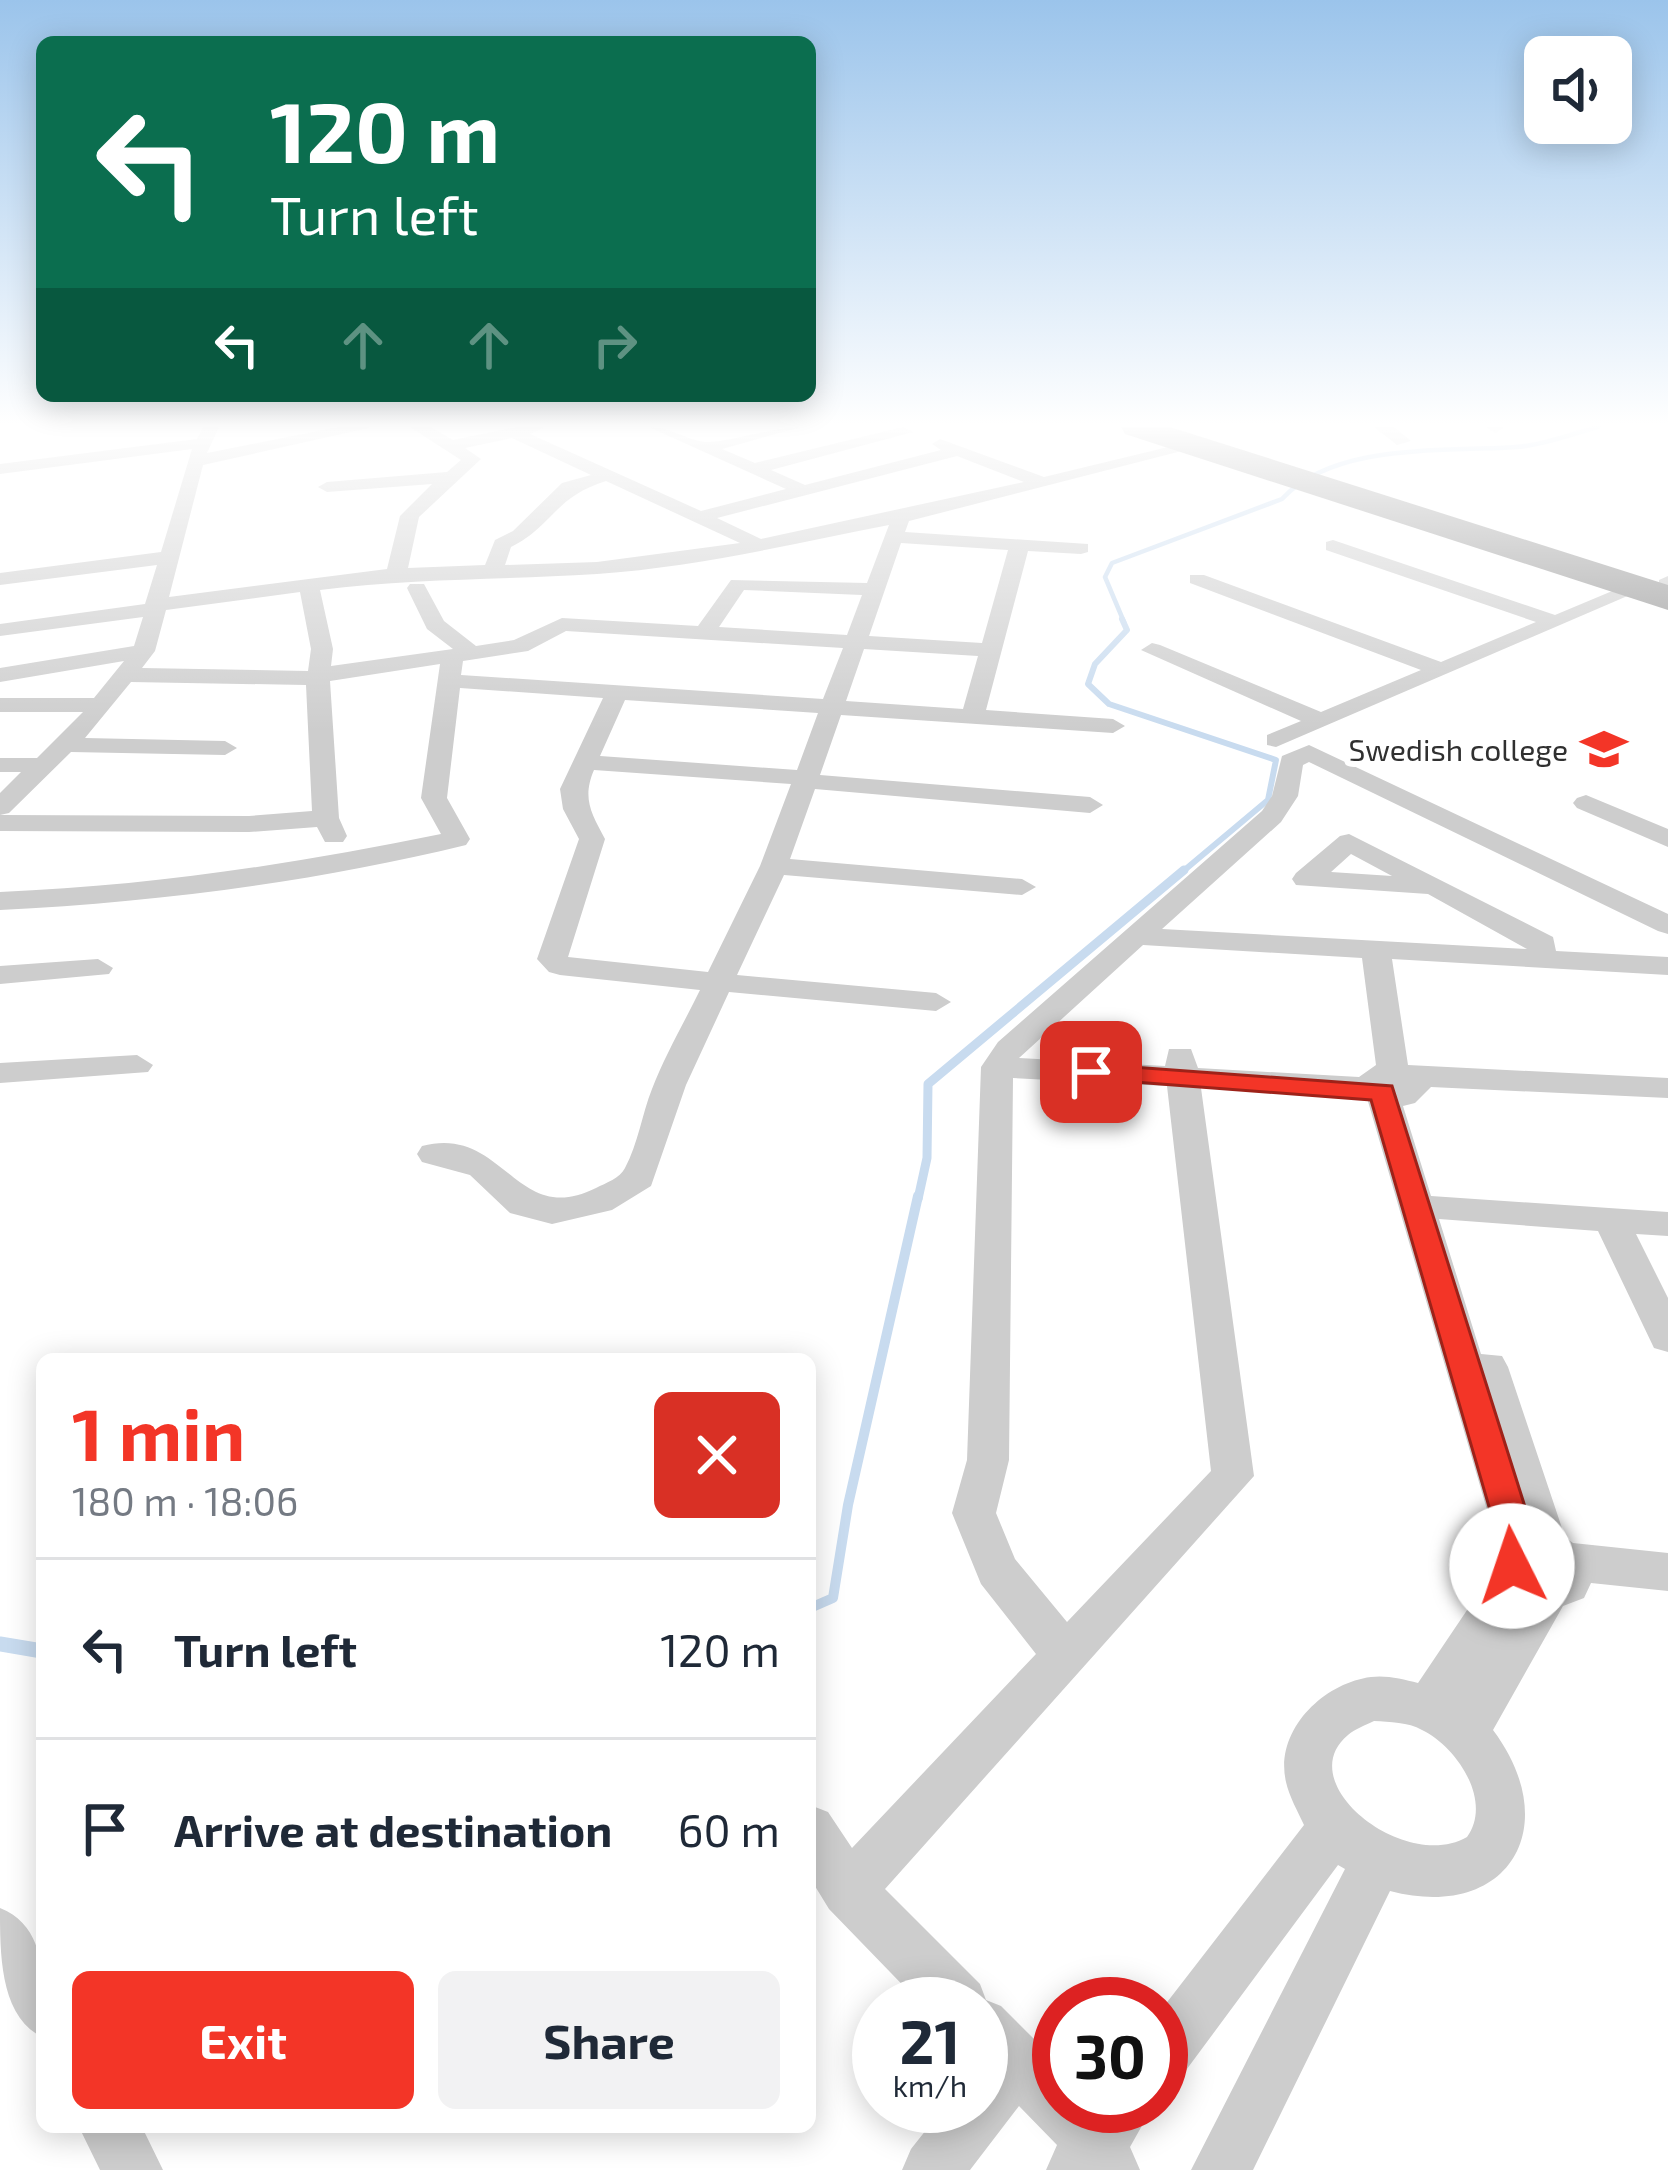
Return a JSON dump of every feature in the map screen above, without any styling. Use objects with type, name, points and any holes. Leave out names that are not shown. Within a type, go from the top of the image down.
[{"type":"highway","points":[[1468,528],[1661,587]]},
{"type":"street","points":[[0,807],[64,745],[144,651],[179,528]]},
{"type":"street","points":[[397,574],[402,528]]},
{"type":"street","points":[[493,572],[502,544],[527,528]]},
{"type":"street","points":[[727,528],[754,542]]},
{"type":"street","points":[[4,604],[154,607],[397,574],[686,559],[754,542],[859,528]]},
{"type":"street","points":[[434,1154],[476,1163],[524,1204],[560,1212],[620,1193],[639,1178],[670,1085],[774,866],[857,642],[891,528]]},
{"type":"street","points":[[921,528],[1082,548]]},
{"type":"street","points":[[973,715],[1020,543]]},
{"type":"street","points":[[1334,546],[1556,622]]},
{"type":"street","points":[[4,604],[170,557]]},
{"type":"street","points":[[1197,579],[1441,670]]},
{"type":"street","points":[[309,584],[322,649],[316,699],[326,818],[346,862]]},
{"type":"street","points":[[704,633],[738,584],[874,589]]},
{"type":"street","points":[[1276,740],[1556,622],[1661,587]]},
{"type":"street","points":[[0,902],[110,896],[346,862],[458,839],[434,798],[458,664],[417,588]]},
{"type":"street","points":[[562,624],[570,596]]},
{"type":"street","points":[[125,675],[321,676],[458,664],[520,646],[562,624],[991,650]]},
{"type":"street","points":[[1153,650],[1322,721]]},
{"type":"street","points":[[0,675],[144,651]]},
{"type":"street","points":[[458,664],[617,690],[1113,726]]},
{"type":"street","points":[[617,690],[573,789],[576,809],[592,839],[552,959],[560,966],[582,970],[936,1002]]},
{"type":"street","points":[[0,705],[100,705]]},
{"type":"street","points":[[64,745],[224,748]]},
{"type":"street","points":[[1065,1655],[997,1570],[974,1513],[988,1460],[1003,1058],[1272,816],[1285,796],[1292,761],[1309,752],[1668,925]]},
{"type":"street","points":[[583,762],[1090,806]]},
{"type":"street","points":[[0,766],[44,765]]},
{"type":"street","points":[[1586,803],[1668,838]]},
{"type":"street","points":[[0,823],[249,824],[326,818]]},
{"type":"street","points":[[774,866],[1022,886]]},
{"type":"street","points":[[1430,886],[1543,944],[1539,961]]},
{"type":"street","points":[[1135,936],[1668,966]]},
{"type":"street","points":[[1376,952],[1393,1084],[1544,1567]]},
{"type":"street","points":[[0,975],[98,968]]},
{"type":"street","points":[[1003,1058],[1183,1066],[1668,1102]]},
{"type":"street","points":[[0,1073],[137,1065]]},
{"type":"street","points":[[848,1890],[1233,1476],[1183,1066]]},
{"type":"street","points":[[1393,1084],[1668,1088]]},
{"type":"street","points":[[1393,1084],[1437,1207],[1544,1567],[1447,1720]]},
{"type":"street","points":[[1437,1207],[1668,1224]]},
{"type":"street","points":[[1612,1222],[1668,1338]]},
{"type":"street","points":[[1544,1567],[1668,1572]]},
{"type":"street","points":[[1544,1567],[1668,1589]]},
{"type":"street","points":[[1369,1699],[1398,1700],[1447,1720],[1487,1758],[1500,1787],[1502,1818],[1493,1845],[1473,1864],[1444,1875],[1410,1873],[1355,1845],[1316,1800],[1308,1771],[1311,1744],[1322,1722],[1343,1706],[1369,1699]]},
{"type":"street","points":[[816,1839],[848,1890],[933,1977]]},
{"type":"street","points":[[1188,2027],[1355,1845]]},
{"type":"street","points":[[1221,2170],[1355,1845]]},
{"type":"street","points":[[0,1934],[36,1998]]},
{"type":"street","points":[[1008,2053],[1032,2077]]},
{"type":"street","points":[[112,2133],[133,2170]]},
{"type":"street","points":[[932,2170],[952,2133]]},
{"type":"waterway","points":[[1124,622],[1105,577],[1112,563],[1204,528]]},
{"type":"waterway","points":[[1122,619],[1127,630],[1095,664],[1088,684],[1109,704],[1276,760],[1268,800],[1181,873]]},
{"type":"waterway","points":[[918,1199],[927,1158],[928,1084],[1184,870]]},
{"type":"waterway","points":[[816,1605],[833,1598],[848,1505],[918,1196]]},
{"type":"waterway","points":[[0,1644],[36,1650]]},
{"type":"place","name":"Swedish college","points":[[1604,749]]},
{"type":"route","points":[[1091,1072],[1377,1088],[1382,1092],[1520,1548],[1511,1559],[1512,1566]]}]
